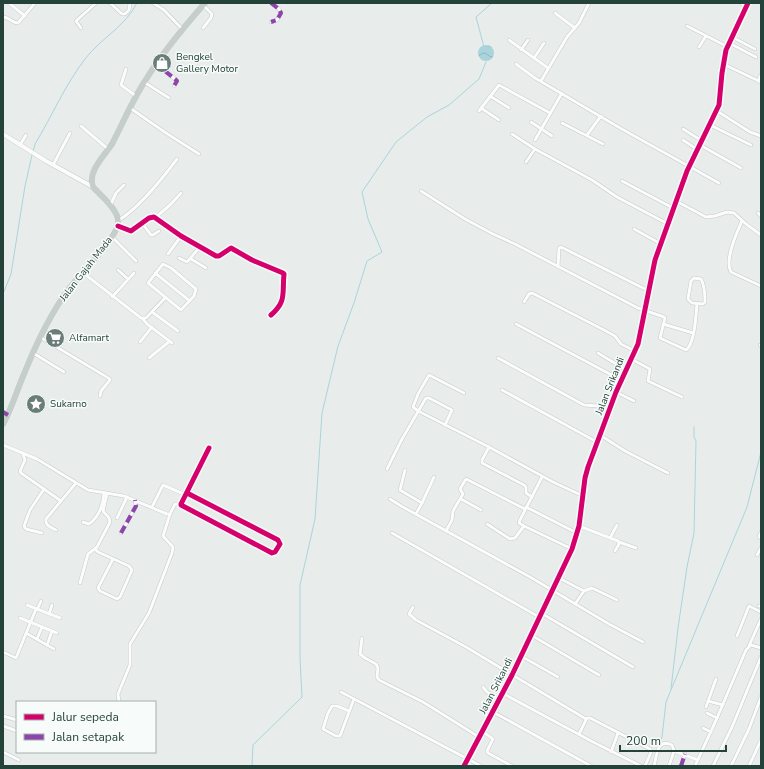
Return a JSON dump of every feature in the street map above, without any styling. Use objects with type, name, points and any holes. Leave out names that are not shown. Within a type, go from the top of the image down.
[{"type":"highway","points":[[119,220],[110,206],[93,187],[91,179],[92,176],[144,82],[182,29],[204,4]]},
{"type":"highway","name":"Jalan Gajah Mada","points":[[3,424],[40,337],[64,296],[112,237],[118,226],[119,220]]},
{"type":"street","points":[[9,3],[24,16]]},
{"type":"street","points":[[3,17],[6,17],[16,23],[35,3]]},
{"type":"street","points":[[81,28],[77,23],[77,20],[96,3]]},
{"type":"street","points":[[110,3],[122,14],[125,14],[129,10],[130,3]]},
{"type":"street","points":[[153,3],[164,10],[182,29]]},
{"type":"street","points":[[538,79],[548,68],[567,37],[581,20],[589,3]]},
{"type":"street","points":[[741,3],[747,5]]},
{"type":"street","points":[[203,28],[211,18],[212,14],[204,4]]},
{"type":"street","points":[[272,22],[277,20],[281,13],[273,4]]},
{"type":"street","name":"Jalan Srikandi","points":[[464,766],[512,675],[572,549],[579,526],[585,478],[588,467],[620,380],[640,338],[654,266],[661,244],[690,167],[720,102],[723,64],[728,45],[747,5]]},
{"type":"street","points":[[556,13],[575,28]]},
{"type":"street","points":[[688,26],[706,36],[756,57]]},
{"type":"street","points":[[699,47],[706,36]]},
{"type":"street","points":[[732,37],[755,49]]},
{"type":"street","points":[[509,40],[548,68]]},
{"type":"street","points":[[521,50],[528,40]]},
{"type":"street","points":[[534,58],[544,42]]},
{"type":"street","points":[[156,64],[177,81],[174,86]]},
{"type":"street","points":[[516,64],[538,79],[601,116],[720,183]]},
{"type":"street","points":[[723,64],[759,81],[761,75]]},
{"type":"street","points":[[126,70],[121,85],[136,96]]},
{"type":"street","points":[[144,82],[169,98]]},
{"type":"street","points":[[479,111],[499,85],[550,113]]},
{"type":"street","points":[[535,140],[562,93]]},
{"type":"street","points":[[490,96],[509,108]]},
{"type":"street","points":[[130,108],[198,154]]},
{"type":"street","points":[[482,108],[499,120]]},
{"type":"street","points":[[717,110],[750,132],[761,136]]},
{"type":"street","points":[[587,136],[601,116]]},
{"type":"street","points":[[531,122],[552,136]]},
{"type":"street","points":[[562,123],[603,144]]},
{"type":"street","points":[[710,125],[751,145]]},
{"type":"street","points":[[81,126],[108,149]]},
{"type":"street","points":[[683,129],[701,143],[742,168]]},
{"type":"street","points":[[3,134],[34,154],[93,187]]},
{"type":"street","points":[[53,165],[70,134]]},
{"type":"street","points":[[512,134],[535,149],[596,182],[617,197],[668,224]]},
{"type":"street","points":[[20,145],[26,135]]},
{"type":"street","points":[[683,140],[698,150]]},
{"type":"street","points":[[526,162],[535,149]]},
{"type":"street","points":[[119,220],[153,189],[177,159]]},
{"type":"street","points":[[84,182],[92,176]]},
{"type":"street","points":[[622,181],[674,208]]},
{"type":"street","points":[[110,206],[116,193],[124,185]]},
{"type":"street","points":[[421,191],[465,219],[645,312],[664,317],[660,338],[686,350],[690,344],[693,333],[697,304]]},
{"type":"street","points":[[155,218],[181,193]]},
{"type":"street","points":[[676,201],[702,216],[709,217],[731,212],[761,235]]},
{"type":"street","points":[[118,226],[131,231],[150,217],[155,218],[181,236],[218,257],[231,248],[252,260],[283,273],[282,300],[279,308],[271,315]]},
{"type":"street","points":[[742,221],[733,244],[729,268],[731,272],[761,286]]},
{"type":"street","points":[[142,224],[151,235],[159,231]]},
{"type":"street","points":[[634,229],[661,244]]},
{"type":"street","points":[[168,254],[181,236]]},
{"type":"street","points":[[112,237],[136,261]]},
{"type":"street","points":[[179,258],[187,262],[200,247]]},
{"type":"street","points":[[558,267],[559,248],[561,247],[596,263],[649,291]]},
{"type":"street","points":[[191,259],[206,268]]},
{"type":"street","points":[[164,264],[196,290],[196,293],[181,310],[165,298],[148,283],[164,264]]},
{"type":"street","points":[[118,270],[128,280]]},
{"type":"street","points":[[82,272],[171,342],[149,358]]},
{"type":"street","points":[[112,297],[134,273]]},
{"type":"street","points":[[155,273],[190,300]]},
{"type":"street","points":[[694,278],[701,279],[704,284],[705,302],[703,304],[697,304],[690,302],[688,299],[691,282],[694,278]]},
{"type":"street","points":[[524,302],[529,294],[532,293],[615,336],[621,344],[635,351]]},
{"type":"street","points":[[143,319],[165,298]]},
{"type":"street","points":[[152,312],[178,331]]},
{"type":"street","points":[[516,324],[620,380]]},
{"type":"street","points":[[663,324],[693,333]]},
{"type":"street","points":[[140,342],[152,327]]},
{"type":"street","points":[[40,337],[110,379],[101,391],[100,396]]},
{"type":"street","points":[[33,353],[64,372]]},
{"type":"street","points":[[598,354],[626,370]]},
{"type":"street","points":[[498,358],[584,405],[596,406],[609,412]]},
{"type":"street","points":[[631,358],[650,369],[648,382],[682,397]]},
{"type":"street","points":[[464,393],[429,375],[413,404],[414,408],[542,477],[583,496]]},
{"type":"street","points":[[502,390],[597,442]]},
{"type":"street","points":[[616,392],[634,400]]},
{"type":"street","points":[[387,469],[402,439],[426,398],[430,398],[452,410],[445,425]]},
{"type":"street","points":[[3,412],[8,415]]},
{"type":"street","points":[[600,436],[668,473]]},
{"type":"street","points":[[3,445],[37,459],[88,490],[127,497],[170,514]]},
{"type":"street","points":[[181,504],[209,448]]},
{"type":"street","points":[[489,448],[482,460],[482,463],[524,485],[526,487],[526,493],[532,497]]},
{"type":"street","points":[[23,454],[25,460],[20,471],[21,473],[61,501]]},
{"type":"street","points":[[405,470],[400,490],[422,503]]},
{"type":"street","points":[[416,514],[434,477]]},
{"type":"street","points":[[542,477],[519,521],[520,524],[572,549]]},
{"type":"street","points":[[446,531],[452,520],[453,512],[463,494],[460,489],[465,480],[468,479],[510,502],[526,508],[577,533]]},
{"type":"street","points":[[56,530],[47,524],[46,519],[76,483]]},
{"type":"street","points":[[118,701],[118,694],[130,665],[130,644],[149,613],[172,553],[173,547],[164,536],[170,514],[175,504],[181,504],[183,507],[272,553],[275,552],[280,543],[278,540],[186,494],[162,485],[152,507]]},
{"type":"street","points":[[42,533],[26,529],[24,526],[30,510],[44,489]]},
{"type":"street","points":[[83,522],[89,524],[92,522],[102,505],[106,494]]},
{"type":"street","points":[[80,583],[88,554],[95,549],[110,521],[104,511],[106,494]]},
{"type":"street","points":[[117,518],[127,497]]},
{"type":"street","points":[[390,499],[643,642]]},
{"type":"street","points":[[460,499],[480,510]]},
{"type":"street","points":[[121,533],[136,506],[135,500]]},
{"type":"street","points":[[487,524],[512,540],[524,526]]},
{"type":"street","points":[[610,538],[616,524]]},
{"type":"street","points":[[579,526],[636,548]]},
{"type":"street","points":[[761,532],[759,537],[761,538]]},
{"type":"street","points":[[392,533],[539,618]]},
{"type":"street","points":[[616,550],[619,542]]},
{"type":"street","points":[[758,555],[761,548]]},
{"type":"street","points":[[95,549],[98,552],[129,566],[132,571],[120,597],[117,599],[98,588],[113,559]]},
{"type":"street","points":[[558,578],[584,592]]},
{"type":"street","points":[[575,604],[584,592],[592,588],[617,600]]},
{"type":"street","points":[[3,652],[16,658],[30,622],[41,601]]},
{"type":"street","points":[[27,605],[60,618]]},
{"type":"street","points":[[49,614],[52,605]]},
{"type":"street","points":[[737,636],[749,606],[761,612]]},
{"type":"street","points":[[413,607],[409,614],[412,617],[466,647],[586,719],[590,718],[650,749],[651,752],[645,766]]},
{"type":"street","points":[[542,613],[633,667]]},
{"type":"street","points":[[20,618],[57,633]]},
{"type":"street","points":[[695,766],[761,619]]},
{"type":"street","points":[[37,639],[42,627]]},
{"type":"street","points":[[47,645],[52,631]]},
{"type":"street","points":[[26,633],[54,649]]},
{"type":"street","points":[[531,635],[599,675]]},
{"type":"street","points":[[362,638],[360,654],[376,664],[378,668],[377,677],[379,680],[423,702],[479,737]]},
{"type":"street","points":[[749,646],[761,648]]},
{"type":"street","points":[[521,656],[558,677]]},
{"type":"street","points":[[713,766],[732,727],[761,657]]},
{"type":"street","points":[[706,707],[716,679]]},
{"type":"street","points":[[483,687],[487,692],[499,700]]},
{"type":"street","points":[[341,692],[481,766]]},
{"type":"street","points":[[502,693],[611,752],[641,766]]},
{"type":"street","points":[[732,766],[749,729],[761,697]]},
{"type":"street","points":[[349,711],[332,706],[328,713],[324,729],[336,736],[340,736],[354,699]]},
{"type":"street","points":[[708,701],[723,705]]},
{"type":"street","points":[[493,712],[591,766]]},
{"type":"street","points":[[707,714],[717,718]]},
{"type":"street","points":[[3,716],[16,720]]},
{"type":"street","points":[[579,734],[586,719]]},
{"type":"street","points":[[3,726],[16,731]]},
{"type":"street","points":[[703,728],[711,732]]},
{"type":"street","points":[[482,731],[493,739],[487,751],[488,753],[512,766]]},
{"type":"street","points":[[611,752],[618,733]]},
{"type":"street","points":[[749,766],[761,740]]},
{"type":"street","points":[[654,766],[661,744],[667,743],[672,745],[674,751],[670,766]]},
{"type":"street","points":[[674,751],[698,760]]},
{"type":"street","points":[[3,752],[19,760]]},
{"type":"street","points":[[681,766],[685,754]]},
{"type":"water","points":[[486,45],[492,47],[494,53],[492,59],[486,61],[480,59],[478,53],[480,47]]},
{"type":"waterway","points":[[33,152],[35,144],[78,69],[91,52],[120,26],[137,3]]},
{"type":"waterway","points":[[484,47],[476,17],[492,3]]},
{"type":"waterway","points":[[252,766],[253,745],[302,697],[300,658],[300,585],[315,519],[322,413],[338,346],[354,303],[367,261],[382,252],[368,219],[362,192],[396,142],[427,117],[449,105],[479,79],[486,62]]},
{"type":"waterway","points":[[3,294],[11,274],[25,186],[32,155]]},
{"type":"waterway","points":[[671,689],[678,628],[687,567],[694,533],[696,441],[694,437],[694,427]]},
{"type":"waterway","points":[[659,745],[662,737],[666,702],[747,507],[761,452]]},
{"type":"marked path","points":[[271,3],[279,9],[281,13],[277,20],[271,22]]},
{"type":"marked path","points":[[156,64],[177,81],[174,86]]},
{"type":"marked path","points":[[3,412],[8,415]]},
{"type":"marked path","points":[[121,533],[136,506],[135,500]]},
{"type":"marked path","points":[[681,766],[685,754]]},
{"type":"cycle path","points":[[464,766],[512,675],[572,549],[579,526],[585,478],[588,467],[616,392],[638,344],[655,260],[687,171],[719,105],[726,50],[748,3]]},
{"type":"cycle path","points":[[118,226],[131,231],[149,218],[154,217],[181,236],[216,256],[219,256],[231,248],[252,260],[283,273],[282,301],[271,315]]},
{"type":"cycle path","points":[[187,493],[278,540],[280,544],[275,552],[272,553],[181,505],[209,448]]},
{"type":"place","name":"Bengkel Gallery Motor","points":[[162,63]]},
{"type":"place","name":"Alfamart","points":[[55,338]]},
{"type":"place","name":"Sukarno","points":[[36,404]]}]
